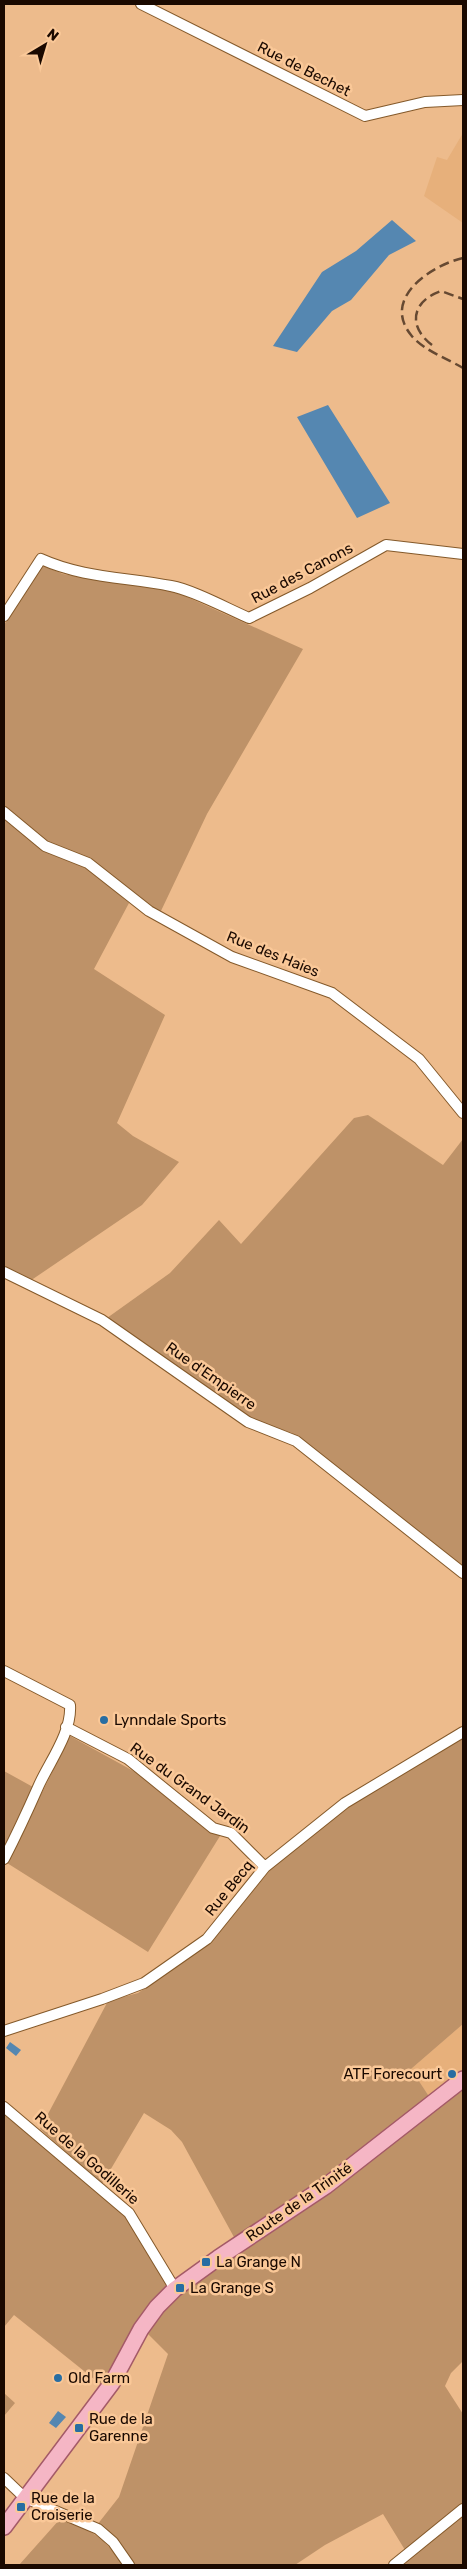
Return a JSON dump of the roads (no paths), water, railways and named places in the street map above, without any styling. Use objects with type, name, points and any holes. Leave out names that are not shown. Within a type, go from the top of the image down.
[{"type":"main road","name":"Route de la Trinité","points":[[4,2526],[112,2383],[141,2329],[157,2307],[175,2289],[326,2186],[463,2079]]},
{"type":"street","name":"Rue de Bechet","points":[[141,4],[365,116],[425,102],[463,100]]},
{"type":"street","name":"Rue des Canons","points":[[4,616],[40,559],[63,569],[97,577],[173,586],[249,618],[310,588],[386,545],[463,554]]},
{"type":"street","name":"Rue des Haies","points":[[4,812],[45,846],[88,863],[149,911],[232,957],[332,993],[419,1059],[463,1113]]},
{"type":"street","name":"Rue d'Empierre","points":[[4,1272],[102,1320],[248,1422],[296,1441],[324,1461],[463,1573]]},
{"type":"street","points":[[4,1671],[70,1705],[66,1727],[26,1816],[4,1859]]},
{"type":"street","name":"Rue du Grand Jardin","points":[[66,1727],[128,1759],[213,1828],[231,1834],[265,1867]]},
{"type":"street","name":"Rue Becq","points":[[4,2031],[102,1999],[144,1983],[207,1939],[265,1867],[346,1803],[463,1732]]},
{"type":"street","name":"Rue de la Godillerie","points":[[4,2106],[129,2213],[175,2289]]},
{"type":"street","points":[[4,2478],[25,2498],[98,2530],[113,2542],[129,2565]]},
{"type":"street","points":[[394,2565],[463,2509]]},
{"type":"water","points":[[392,220],[416,241],[389,255],[351,300],[332,311],[297,352],[273,346],[322,272],[356,251]]},
{"type":"water","points":[[328,405],[390,503],[357,518],[297,417]]},
{"type":"water","points":[[10,2042],[21,2050],[16,2056],[6,2048]]},
{"type":"water","points":[[58,2411],[66,2417],[56,2428],[49,2423]]},
{"type":"railway","points":[[463,258],[438,268],[414,285],[406,296],[402,308],[403,321],[416,340],[428,349],[463,368]]},
{"type":"railway","points":[[432,345],[424,338],[416,322],[419,307],[431,295],[441,291],[463,299]]},
{"type":"place","name":"Lynndale Sports","points":[[104,1720]]},
{"type":"place","name":"ATF Forecourt","points":[[452,2074]]},
{"type":"place","name":"La Grange N","points":[[206,2262]]},
{"type":"place","name":"La Grange S","points":[[180,2288]]},
{"type":"place","name":"Old Farm","points":[[58,2378]]},
{"type":"place","name":"Rue de la Garenne","points":[[79,2428]]},
{"type":"place","name":"Rue de la Croiserie","points":[[21,2507]]}]
